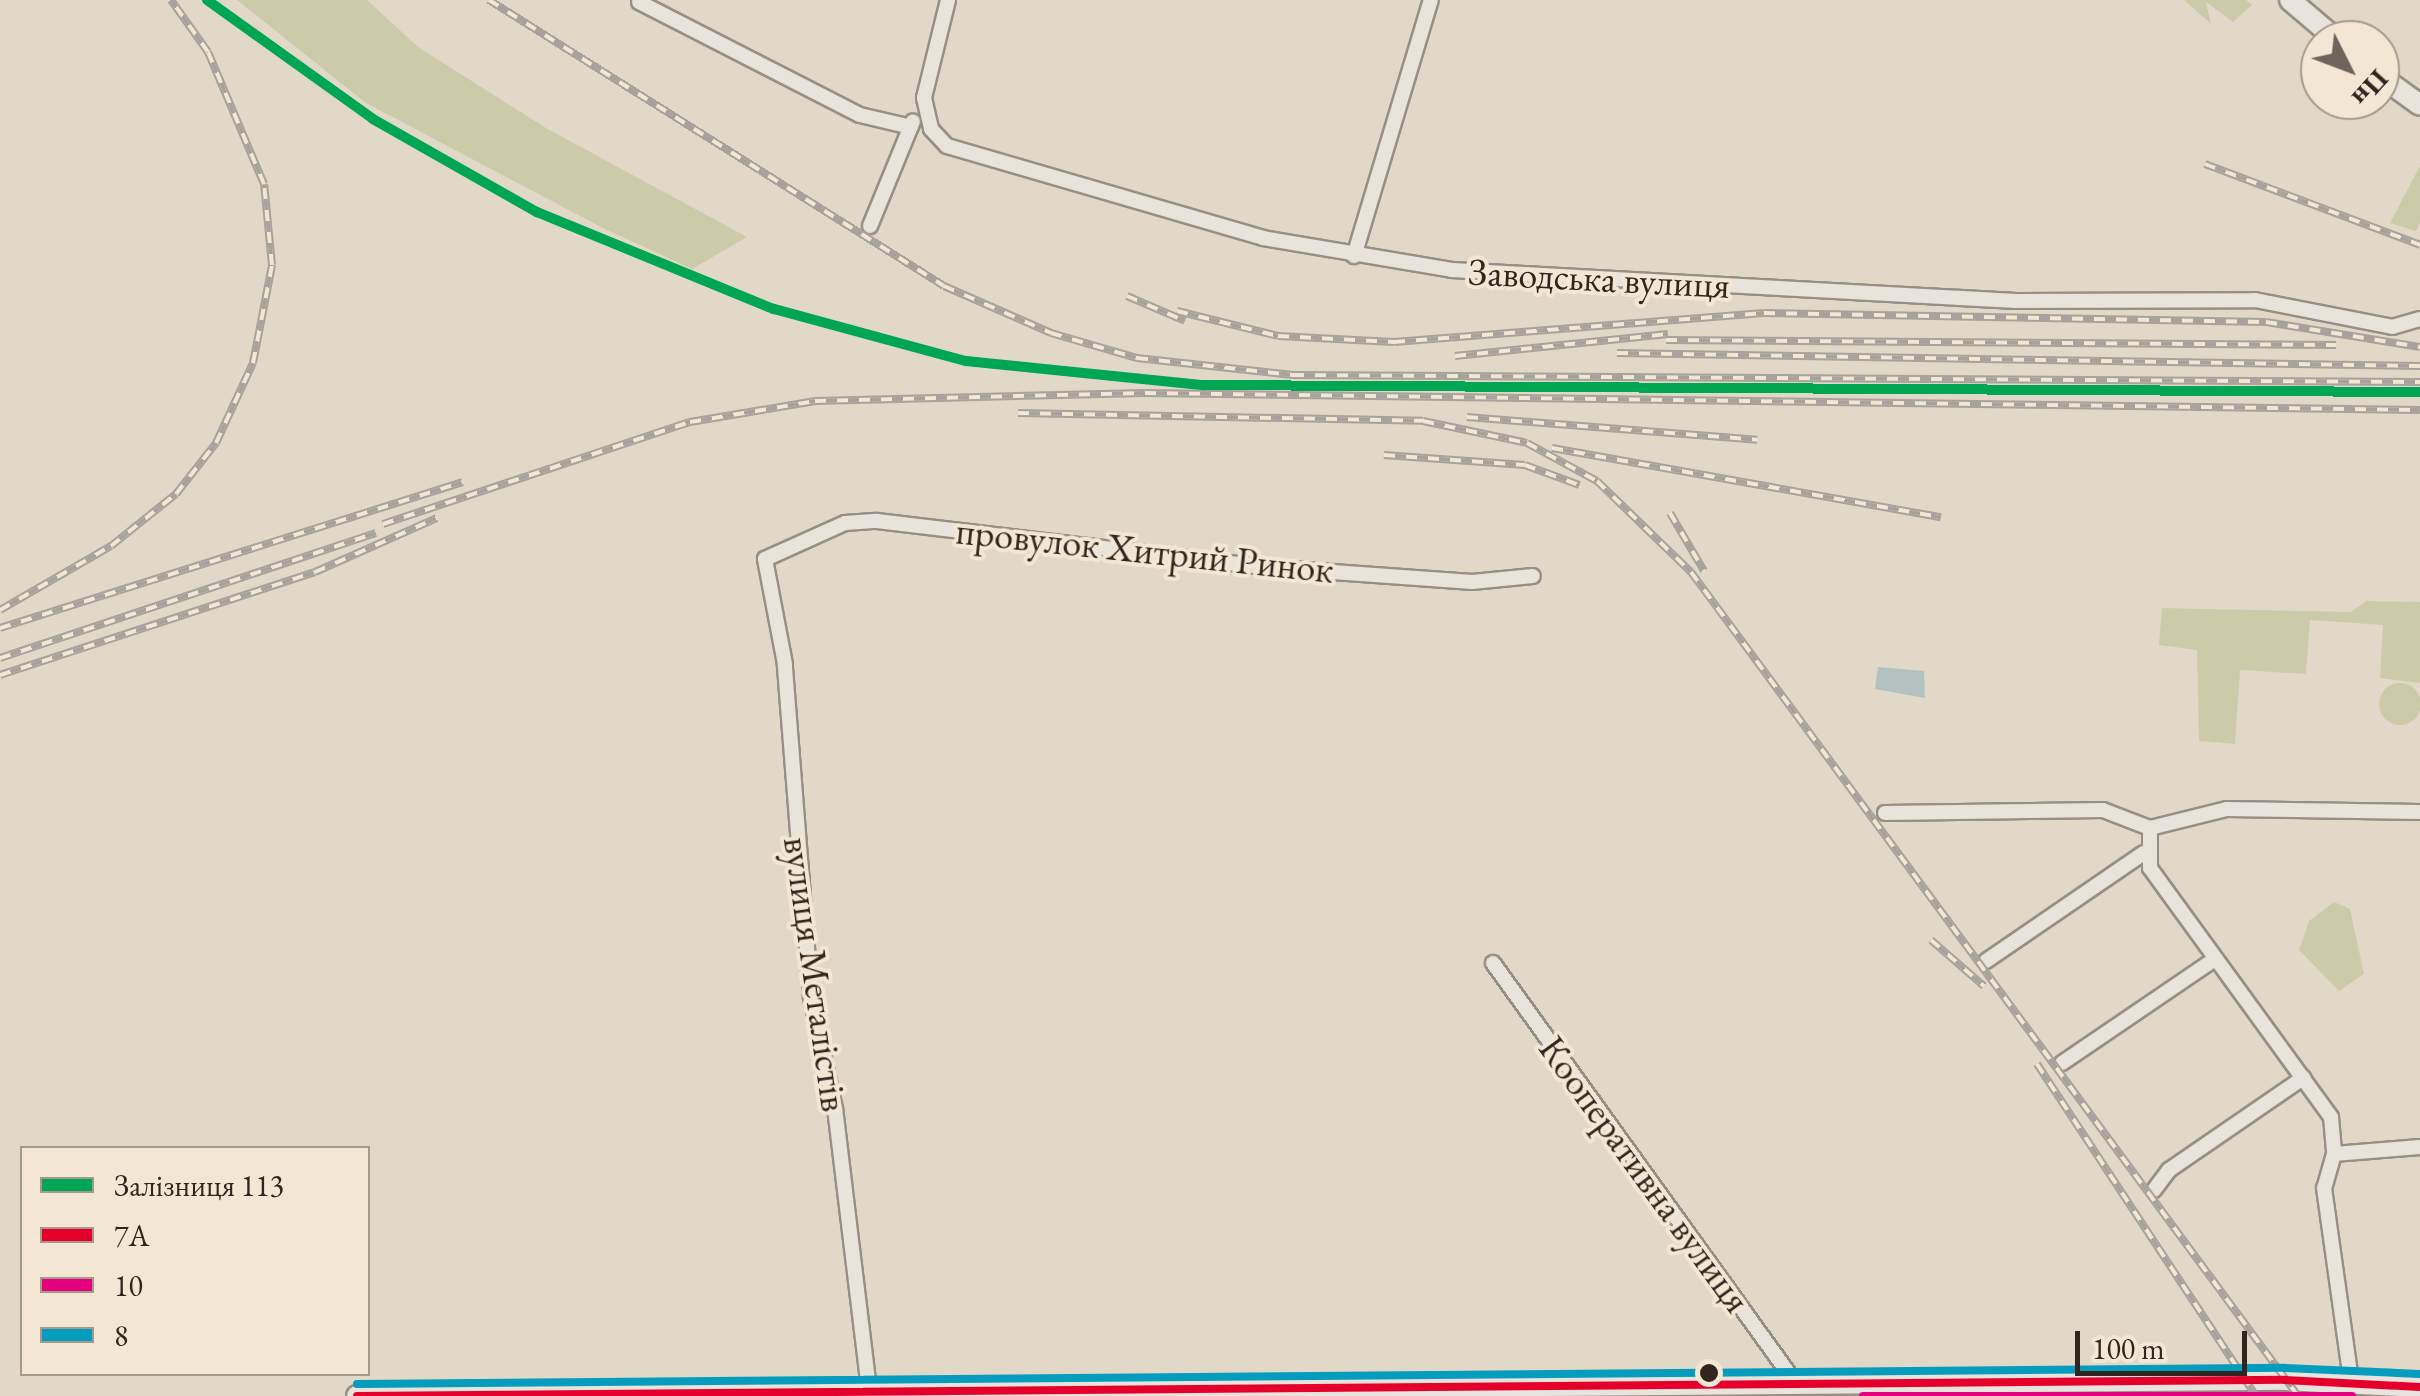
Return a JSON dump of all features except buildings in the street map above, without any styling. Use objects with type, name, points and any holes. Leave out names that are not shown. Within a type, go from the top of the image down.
[{"type":"main road","points":[[2277,0],[2300,20]]},
{"type":"main road","points":[[2290,0],[2314,20]]},
{"type":"main road","points":[[357,1396],[869,1389],[1811,1389],[2285,1380],[2349,1390],[2420,1387]]},
{"type":"street","points":[[870,226],[911,127],[926,114],[925,83],[948,0]]},
{"type":"street","points":[[1354,256],[1431,0]]},
{"type":"street","points":[[639,2],[860,115],[911,127]]},
{"type":"street","name":"Заводська вулиця","points":[[926,114],[947,146],[1014,170],[1354,256],[1452,270],[1980,299],[2255,300],[2392,327],[2420,320]]},
{"type":"street","name":"провулок Хитрий Ринок","points":[[765,559],[845,523],[877,520],[1263,567],[1472,582],[1534,576]]},
{"type":"street","name":"вулиця Металістів","points":[[765,559],[784,664],[812,998],[835,1109],[869,1389]]},
{"type":"street","points":[[1884,814],[2103,810],[2150,828],[2227,809],[2420,812]]},
{"type":"street","points":[[1986,961],[2144,853],[2150,828]]},
{"type":"street","points":[[2144,853],[2335,1126],[2334,1154],[2324,1188],[2349,1390]]},
{"type":"street","points":[[2062,1063],[2215,959]]},
{"type":"street","name":"Кооперативна вулиця","points":[[1493,963],[1811,1389]]},
{"type":"street","points":[[2154,1190],[2169,1170],[2303,1078]]},
{"type":"street","points":[[2334,1154],[2420,1146]]},
{"type":"green space","points":[[237,0],[367,0],[418,47],[546,128],[747,237],[692,269],[603,228],[366,103]]},
{"type":"green space","points":[[2184,0],[2246,0],[2252,5],[2233,22],[2206,2],[2211,24]]},
{"type":"green space","points":[[2420,166],[2420,223],[2416,231],[2390,223]]},
{"type":"green space","points":[[2367,601],[2420,602],[2420,683],[2380,678],[2383,625],[2310,620],[2306,674],[2240,670],[2235,744],[2199,741],[2197,650],[2159,645],[2162,608],[2350,612]]},
{"type":"green space","points":[[2400,683],[2415,689],[2421,704],[2415,719],[2400,725],[2385,719],[2379,704],[2385,689]]},
{"type":"green space","points":[[2334,902],[2350,909],[2364,974],[2339,991],[2299,950],[2309,921]]},
{"type":"shaded area","points":[[1878,667],[1924,671],[1925,698],[1875,689]]},
{"type":"railway","points":[[0,610],[111,546],[176,494],[216,443],[253,363],[272,265],[264,184],[208,52],[171,0]]},
{"type":"railway","points":[[489,0],[944,286],[1051,333],[1137,358],[1293,375],[2420,382]]},
{"type":"railway","points":[[2205,164],[2420,245]]},
{"type":"railway","points":[[1127,296],[1185,321]]},
{"type":"railway","points":[[1177,311],[1278,336],[1394,342],[1764,313],[2266,322],[2420,347]]},
{"type":"railway","points":[[1455,356],[1668,334]]},
{"type":"railway","points":[[1666,340],[2336,345]]},
{"type":"railway","points":[[1617,353],[2420,366]]},
{"type":"railway","points":[[383,524],[690,422],[815,401],[1145,393],[2420,410]]},
{"type":"railway","points":[[1018,413],[1423,421],[1527,443],[1597,481],[1691,572],[2298,1396]]},
{"type":"railway","points":[[1467,417],[1757,440]]},
{"type":"railway","points":[[1552,448],[1941,517]]},
{"type":"railway","points":[[1384,455],[1525,465],[1579,485]]},
{"type":"railway","points":[[0,628],[462,482]]},
{"type":"railway","points":[[1670,513],[1704,571]]},
{"type":"railway","points":[[0,675],[315,572],[437,518]]},
{"type":"railway","points":[[0,658],[376,533]]},
{"type":"railway","points":[[1931,940],[1984,986]]},
{"type":"railway","points":[[2037,1064],[2256,1396]]},
{"type":"rail line","name":"113","points":[[207,0],[373,119],[537,212],[774,309],[966,361],[1204,385],[2420,392]]},
{"type":"transit line","name":"8","points":[[357,1384],[2285,1368],[2420,1374]]},
{"type":"transit line","name":"7А","points":[[357,1396],[2285,1380],[2420,1387]]},
{"type":"transit line","name":"10","points":[[1863,1396],[2352,1396]]}]
